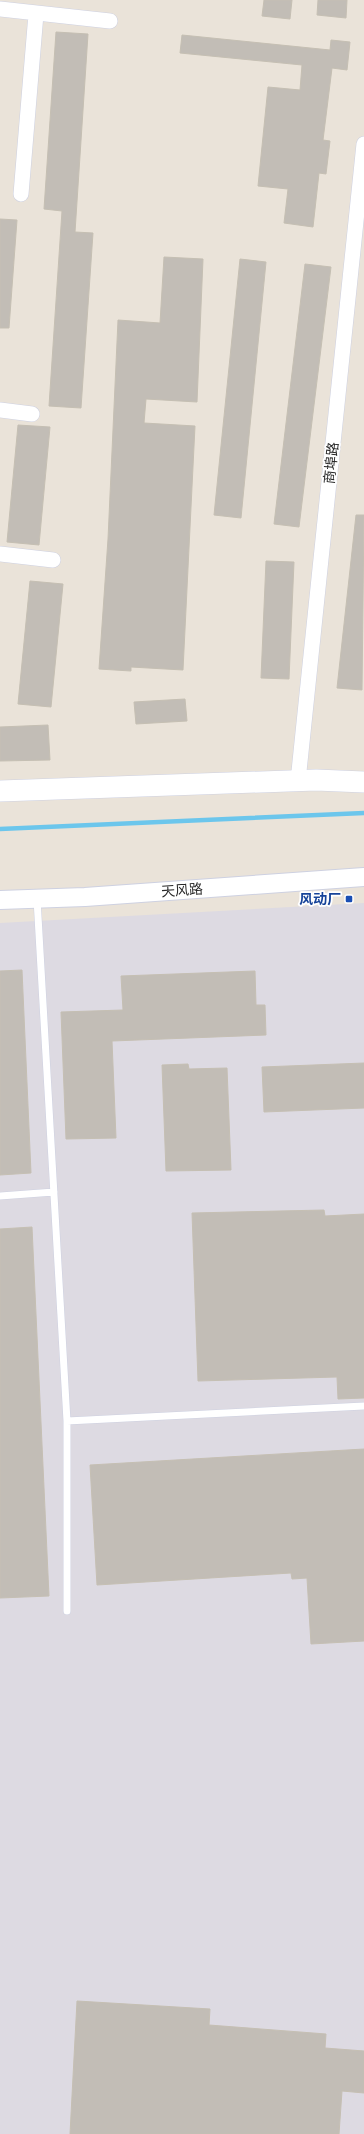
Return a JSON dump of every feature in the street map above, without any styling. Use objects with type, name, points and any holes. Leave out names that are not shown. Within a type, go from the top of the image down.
[{"type":"main road","points":[[0,791],[298,781],[364,782]]},
{"type":"street","points":[[0,9],[110,21]]},
{"type":"street","points":[[21,194],[36,14]]},
{"type":"street","name":"商埠路","points":[[298,781],[364,144]]},
{"type":"street","points":[[0,410],[32,414]]},
{"type":"street","points":[[0,554],[53,560]]},
{"type":"street","name":"天风路","points":[[0,900],[37,899],[364,877]]},
{"type":"lane","points":[[37,899],[67,1421],[67,1611]]},
{"type":"lane","points":[[0,1196],[54,1192]]},
{"type":"lane","points":[[67,1421],[364,1406]]},
{"type":"shaded area","points":[[364,903],[364,2134],[0,2134],[0,923]]},
{"type":"building","points":[[264,0],[292,0],[290,19],[262,16]]},
{"type":"building","points":[[318,0],[347,0],[346,18],[317,15]]},
{"type":"building","points":[[56,32],[88,34],[75,232],[93,233],[81,408],[49,406],[62,211],[44,209]]},
{"type":"building","points":[[182,35],[330,50],[331,40],[350,42],[347,70],[332,68],[323,140],[330,141],[326,174],[319,173],[313,227],[284,223],[288,189],[258,186],[268,87],[300,90],[302,65],[180,53]]},
{"type":"building","points":[[0,219],[17,220],[9,328],[0,328]]},
{"type":"building","points":[[164,257],[203,259],[197,402],[146,399],[144,423],[195,426],[183,670],[131,667],[131,671],[99,669],[108,539],[118,320],[160,323]]},
{"type":"building","points":[[240,259],[266,262],[241,518],[214,515]]},
{"type":"building","points":[[305,264],[331,267],[299,527],[274,524]]},
{"type":"building","points":[[18,425],[50,427],[39,545],[7,542]]},
{"type":"building","points":[[356,515],[364,515],[362,690],[337,688]]},
{"type":"building","points":[[266,561],[294,562],[289,679],[261,678]]},
{"type":"building","points":[[30,581],[63,584],[51,707],[18,704]]},
{"type":"building","points":[[185,699],[187,721],[136,724],[134,702]]},
{"type":"building","points":[[48,725],[50,760],[0,761],[0,727]]},
{"type":"building","points":[[22,970],[31,1173],[0,1175],[0,971]]},
{"type":"building","points":[[255,971],[256,1005],[265,1005],[266,1035],[112,1041],[116,1138],[66,1139],[61,1012],[123,1010],[121,976]]},
{"type":"building","points":[[364,1063],[364,1108],[264,1112],[262,1067]]},
{"type":"building","points":[[188,1064],[189,1069],[227,1068],[231,1170],[166,1171],[162,1065]]},
{"type":"building","points":[[324,1210],[325,1216],[364,1214],[364,1398],[338,1399],[337,1377],[198,1381],[192,1213]]},
{"type":"building","points":[[32,1227],[49,1596],[0,1598],[0,1229]]},
{"type":"building","points":[[364,1449],[364,1641],[311,1644],[307,1578],[292,1579],[291,1573],[97,1585],[90,1465]]},
{"type":"building","points":[[77,2001],[210,2009],[209,2025],[326,2034],[325,2048],[364,2051],[364,2093],[342,2091],[339,2134],[70,2134]]},
{"type":"waterway","points":[[0,829],[364,813]]},
{"type":"place","name":"风动厂","points":[[349,899]]}]
